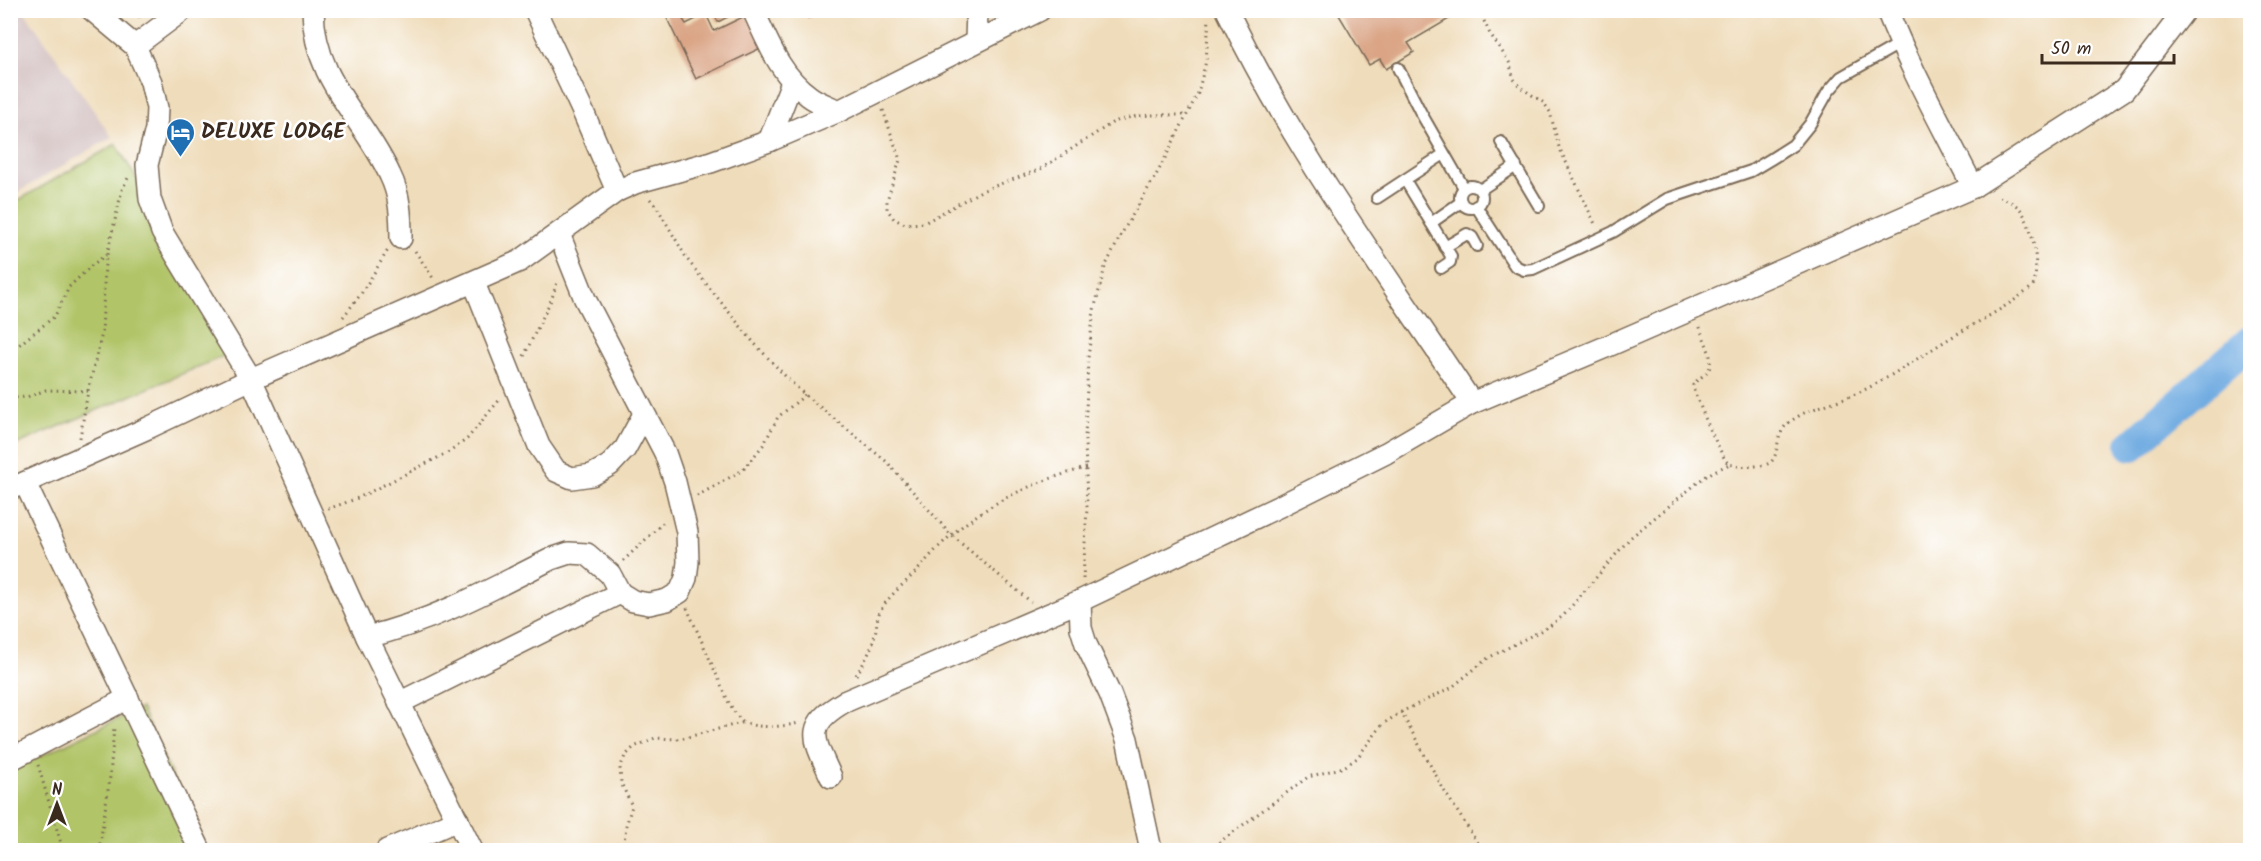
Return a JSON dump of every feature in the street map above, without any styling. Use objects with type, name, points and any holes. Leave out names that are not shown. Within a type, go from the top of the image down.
[{"type":"street","points":[[135,46],[183,10]]},
{"type":"street","points":[[313,10],[317,50],[330,80],[390,175],[401,212],[401,238]]},
{"type":"street","points":[[535,10],[584,114],[626,187]]},
{"type":"street","points":[[753,10],[775,58],[792,82],[811,98],[839,111]]},
{"type":"street","points":[[976,41],[977,10]]},
{"type":"street","points":[[200,850],[121,702],[17,486],[251,379],[520,261],[559,234],[585,212],[626,187],[711,162],[769,141],[839,111],[976,41],[1012,16],[1040,10]]},
{"type":"street","points":[[1227,10],[1246,50],[1287,121],[1350,222],[1472,403]]},
{"type":"street","points":[[1887,10],[1901,43],[1973,187]]},
{"type":"street","points":[[831,777],[818,748],[815,732],[818,722],[835,707],[1080,601],[1280,506],[1386,453],[1472,403],[1973,187],[2124,90],[2185,10]]},
{"type":"street","points":[[100,15],[135,46],[151,82],[158,108],[156,129],[147,165],[150,199],[162,232],[251,379],[367,637],[472,850]]},
{"type":"street","points":[[769,141],[792,82]]},
{"type":"street","points":[[367,637],[404,628],[430,618],[551,559],[569,553],[587,554],[610,574],[620,593],[633,601],[649,604],[667,600],[680,592],[687,578],[687,532],[682,507],[665,453],[585,299],[559,234]]},
{"type":"street","points":[[474,283],[539,446],[556,471],[572,478],[592,475],[610,465],[634,435],[644,414]]},
{"type":"street","points":[[399,703],[620,593]]},
{"type":"street","points":[[1080,601],[1086,645],[1110,694],[1127,738],[1151,850]]},
{"type":"street","points":[[10,760],[121,702]]},
{"type":"street","points":[[387,850],[458,820]]},
{"type":"lane","points":[[1476,206],[1515,266],[1524,270],[1533,269],[1602,238],[1674,196],[1751,171],[1771,159],[1793,145],[1810,124],[1828,92],[1840,77],[1901,43]]},
{"type":"lane","points":[[1398,68],[1464,188]]},
{"type":"lane","points":[[1501,142],[1539,206]]},
{"type":"lane","points":[[1377,198],[1444,154]]},
{"type":"lane","points":[[1480,190],[1516,166]]},
{"type":"lane","points":[[1405,180],[1451,258],[1441,268]]},
{"type":"lane","points":[[1470,185],[1480,190],[1482,196],[1476,206],[1465,206],[1461,202],[1460,197],[1464,188],[1470,185]]},
{"type":"lane","points":[[1431,223],[1461,202]]},
{"type":"lane","points":[[1445,247],[1467,234],[1472,237],[1477,246]]},
{"type":"path","points":[[1080,601],[1087,536],[1085,439],[1088,358],[1094,310],[1105,267],[1159,170],[1203,79],[1211,10]]},
{"type":"path","points":[[1479,10],[1489,32],[1509,62],[1514,80],[1520,87],[1544,103],[1550,112],[1559,147],[1602,238]]},
{"type":"path","points":[[876,92],[900,160],[887,200],[887,209],[894,219],[906,224],[924,223],[981,191],[1039,170],[1123,118],[1186,115]]},
{"type":"path","points":[[78,460],[81,427],[102,333],[107,255],[122,190],[130,176],[147,165]]},
{"type":"path","points":[[626,187],[657,207],[679,246],[704,281],[754,343],[805,395],[887,462],[951,535],[1046,614]]},
{"type":"path","points":[[1209,850],[1308,777],[1344,767],[1357,758],[1383,724],[1401,712],[1451,688],[1488,658],[1550,626],[1564,615],[1639,531],[1702,479],[1730,464],[1757,466],[1770,463],[1777,454],[1781,432],[1788,422],[1889,377],[1986,319],[2032,286],[2037,268],[2027,219],[2010,201],[1973,187]]},
{"type":"path","points":[[339,321],[361,294],[394,240],[401,238],[413,246],[428,272],[448,294]]},
{"type":"path","points":[[10,352],[55,316],[69,287],[107,255]]},
{"type":"path","points":[[312,515],[358,498],[461,444],[497,404],[552,298],[568,256]]},
{"type":"path","points":[[1699,307],[1700,327],[1711,364],[1707,372],[1693,385],[1694,392],[1721,455],[1730,464]]},
{"type":"path","points":[[10,398],[27,397],[46,390],[88,391]]},
{"type":"path","points":[[610,574],[651,533],[691,499],[743,470],[764,444],[777,417],[805,395]]},
{"type":"path","points":[[623,850],[626,826],[632,806],[621,783],[620,768],[625,756],[634,747],[655,738],[688,737],[745,722],[772,727],[795,724],[835,707],[866,660],[880,612],[933,550],[999,501],[1026,487],[1086,468]]},
{"type":"path","points":[[680,592],[729,703],[745,722]]},
{"type":"path","points":[[99,850],[121,702]]},
{"type":"path","points":[[1401,712],[1445,792],[1482,850]]},
{"type":"path","points":[[33,749],[63,850]]},
{"type":"shaded area","points":[[11,10],[24,11],[112,137],[11,196]]},
{"type":"green space","points":[[116,144],[238,350],[11,447],[10,205]]},
{"type":"green space","points":[[141,708],[206,850],[11,850],[11,770]]},
{"type":"building","points":[[663,10],[698,10],[682,18],[686,24],[706,14],[714,31],[749,14],[765,46],[696,79]]},
{"type":"building","points":[[712,10],[741,10],[718,22]]},
{"type":"building","points":[[803,10],[822,10],[808,18]]},
{"type":"building","points":[[1336,10],[1450,10],[1454,16],[1408,43],[1414,52],[1386,69],[1380,59],[1369,65]]},
{"type":"waterway","points":[[2132,445],[2250,342]]},
{"type":"place","name":"DELUXE LODGE","points":[[180,158]]}]
